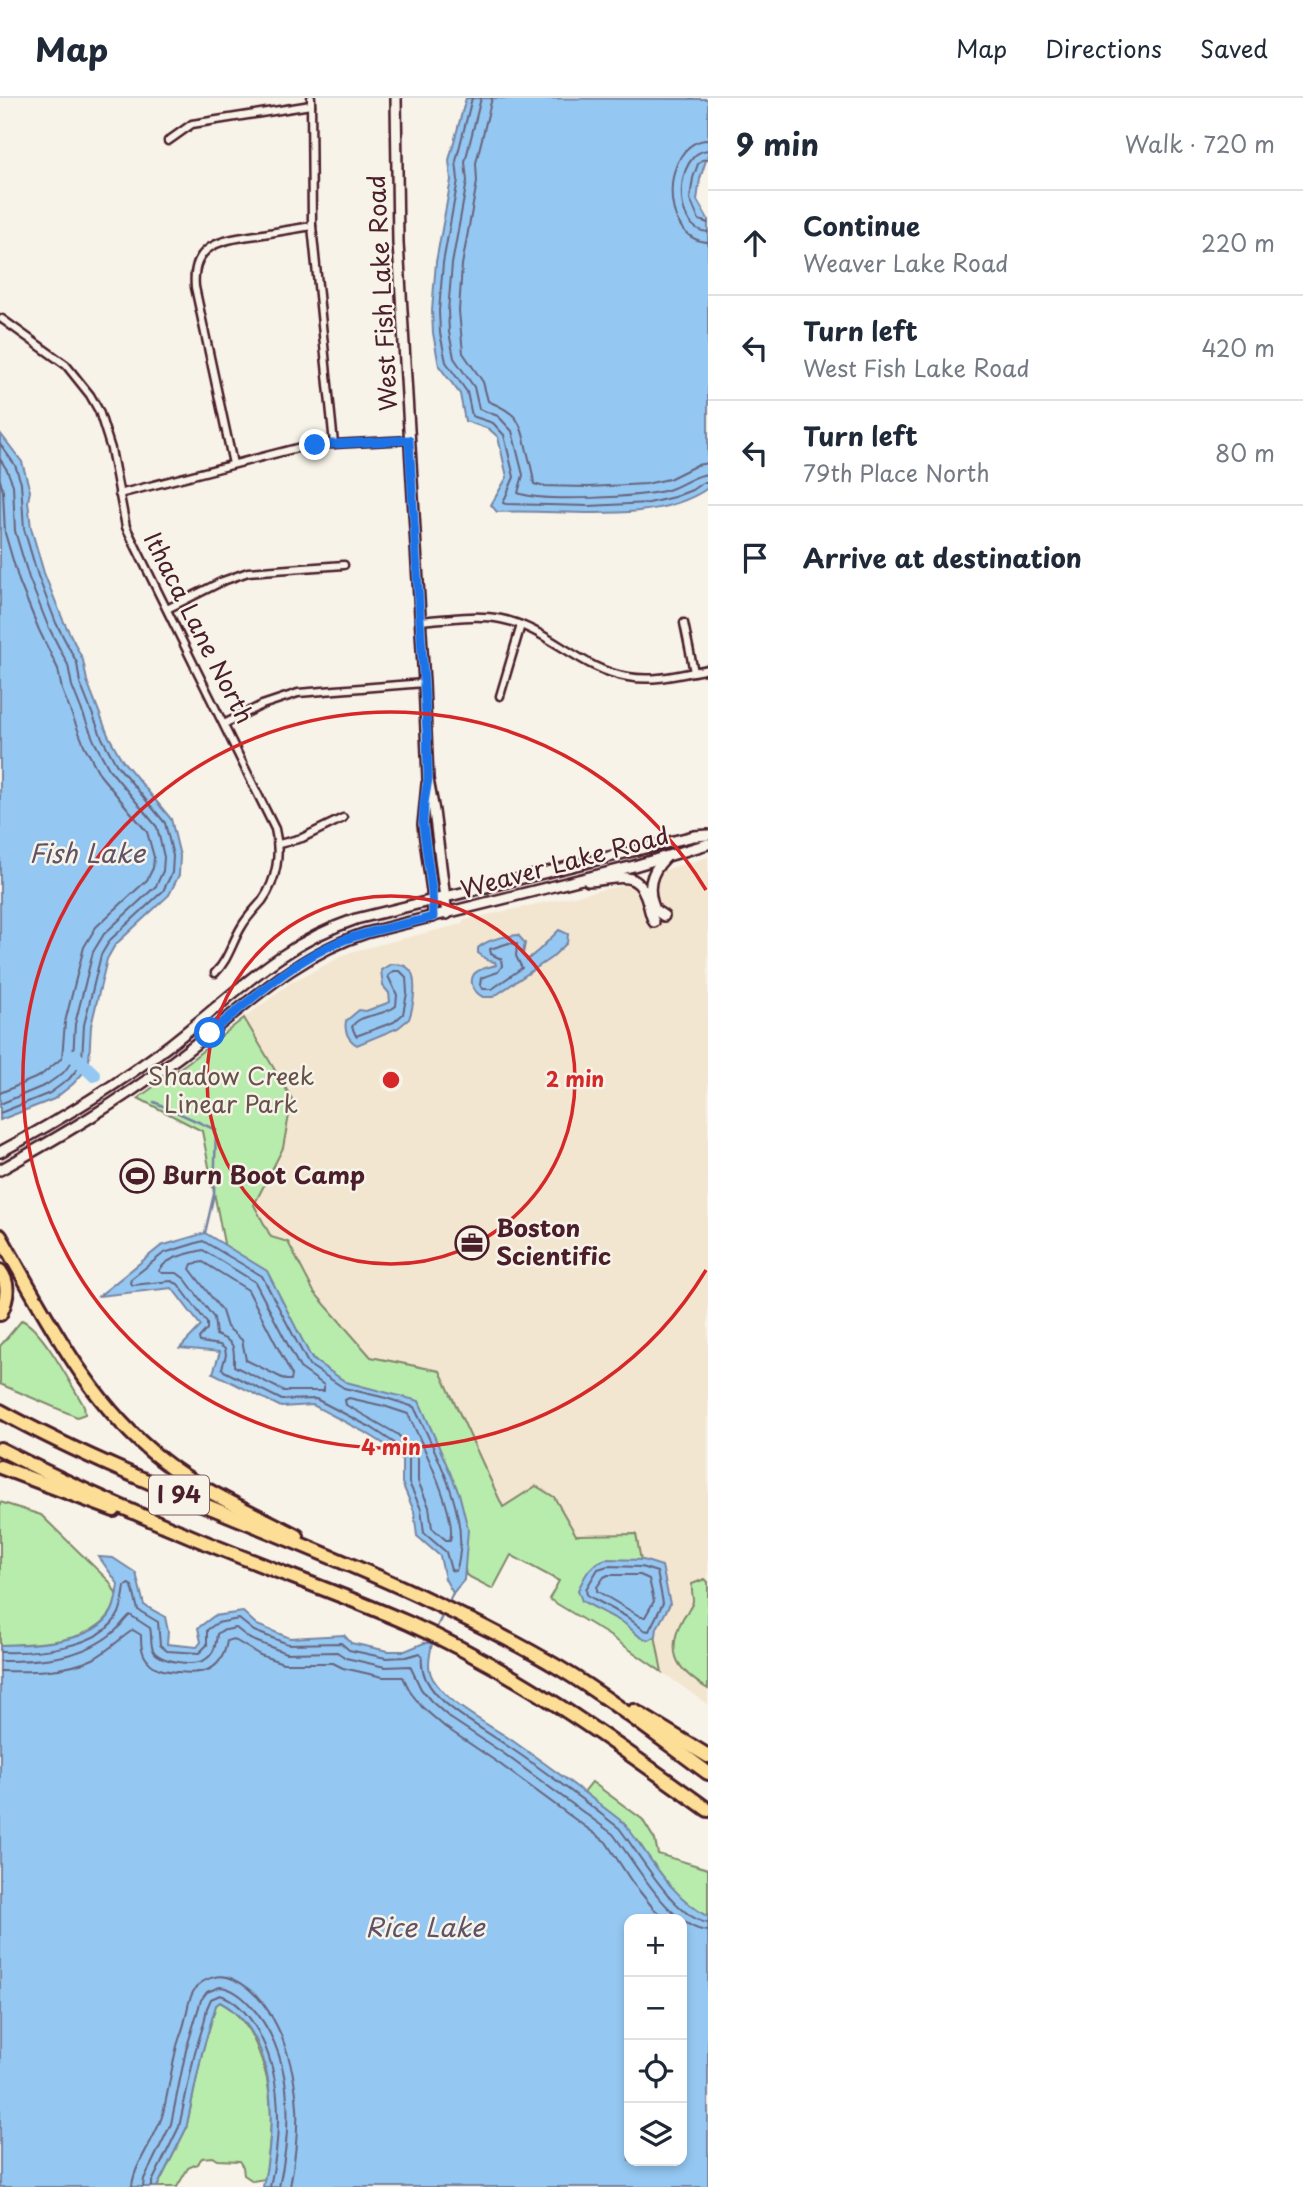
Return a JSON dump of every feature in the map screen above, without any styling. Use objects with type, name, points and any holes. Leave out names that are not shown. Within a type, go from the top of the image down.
[{"type":"highway","points":[[0,1236],[48,1320],[94,1392],[128,1432],[165,1463],[214,1493],[363,1570]]},
{"type":"highway","points":[[0,1271],[5,1277],[7,1289],[0,1314]]},
{"type":"highway","points":[[0,1278],[0,1295]]},
{"type":"highway","name":"I 94","points":[[0,1411],[52,1440],[132,1476],[363,1570],[466,1619],[561,1670],[708,1773]]},
{"type":"highway","name":"I 94","points":[[0,1449],[192,1537],[408,1623],[452,1644],[541,1694],[708,1810]]},
{"type":"highway","points":[[0,1467],[192,1537]]},
{"type":"highway","points":[[561,1670],[708,1756]]},
{"type":"main road","name":"West Fish Lake Road","points":[[396,98],[397,219],[428,779],[447,914]]},
{"type":"main road","name":"West Fish Lake Road","points":[[428,779],[423,825],[433,917]]},
{"type":"main road","name":"Weaver Lake Road","points":[[0,1152],[117,1084],[171,1044],[261,970],[303,941],[327,929],[356,919],[638,848],[708,835]]},
{"type":"main road","name":"Weaver Lake Road","points":[[0,1170],[140,1086],[277,979],[311,956],[353,937],[576,881],[708,844]]},
{"type":"main road","points":[[664,916],[654,910],[649,885],[654,872],[667,857]]},
{"type":"main road","points":[[576,881],[601,881],[621,876],[632,879],[644,892],[654,922]]},
{"type":"street","points":[[169,141],[192,124],[311,101],[312,226],[334,444]]},
{"type":"street","points":[[233,464],[195,287],[196,265],[201,256],[216,243],[312,226]]},
{"type":"street","name":"Ithaca Lane North","points":[[2,319],[65,365],[90,394],[106,427],[123,517],[129,534],[270,816],[279,844],[271,887],[240,928],[224,964],[215,973]]},
{"type":"street","points":[[119,494],[297,448],[409,440]]},
{"type":"street","points":[[167,609],[223,581],[248,572],[344,565]]},
{"type":"street","points":[[420,621],[483,617],[502,619],[521,625],[609,672],[627,677],[647,679],[708,669]]},
{"type":"street","points":[[684,623],[694,671]]},
{"type":"street","points":[[500,696],[521,625]]},
{"type":"street","points":[[224,724],[262,705],[298,693],[424,683]]},
{"type":"street","points":[[279,844],[302,838],[343,818]]},
{"type":"shaded area","points":[[708,857],[708,1705],[662,1672],[636,1534],[576,1535],[554,1497],[503,1507],[440,1371],[371,1357],[314,1292],[288,1242],[271,1237],[254,1205],[283,1148],[292,1099],[244,1018],[290,983],[350,952],[461,924],[464,920],[624,885]]},
{"type":"green space","name":"Shadow Creek Linear Park","points":[[244,1018],[292,1099],[283,1148],[254,1205],[271,1237],[288,1242],[314,1292],[371,1357],[440,1371],[503,1507],[536,1486],[554,1497],[576,1535],[636,1534],[662,1672],[549,1599],[559,1581],[511,1555],[493,1589],[466,1575],[455,1510],[229,1269],[202,1131],[138,1098]]},
{"type":"green space","points":[[22,1320],[48,1347],[84,1406],[85,1414],[77,1417],[0,1384],[0,1346]]},
{"type":"green space","points":[[0,1502],[41,1515],[110,1582],[117,1596],[112,1610],[102,1623],[90,1631],[61,1640],[0,1645]]},
{"type":"green space","points":[[705,1579],[708,1582],[708,1689],[682,1668],[675,1652],[677,1632],[693,1601],[692,1584]]},
{"type":"green space","points":[[592,1782],[642,1819],[655,1840],[658,1854],[708,1869],[708,1917],[674,1891],[638,1841],[584,1792]]},
{"type":"green space","points":[[220,2002],[233,2011],[247,2027],[263,2064],[271,2112],[265,2179],[253,2181],[244,2175],[239,2161],[217,2160],[212,2157],[202,2158],[188,2168],[177,2187],[157,2187],[186,2129],[202,2053],[216,2005]]},
{"type":"water","points":[[466,98],[708,99],[708,154],[697,200],[708,219],[708,488],[686,500],[661,508],[634,512],[497,512],[491,505],[507,477],[498,437],[489,429],[465,421],[460,394],[439,366],[433,333],[436,262],[451,180],[449,160]]},
{"type":"water","name":"Fish Lake","points":[[0,433],[22,462],[30,491],[28,501],[31,528],[44,573],[83,660],[87,681],[108,735],[122,760],[171,819],[180,856],[179,875],[169,895],[115,945],[107,959],[91,1026],[89,1061],[84,1072],[54,1099],[0,1120]]},
{"type":"water","points":[[559,930],[568,934],[567,943],[551,958],[493,997],[483,997],[477,993],[472,984],[474,974],[496,965],[478,953],[478,948],[497,938],[518,935],[525,943],[523,954],[527,960]]},
{"type":"water","points":[[391,964],[406,967],[413,978],[413,1000],[409,1019],[398,1028],[357,1045],[347,1035],[346,1021],[359,1010],[366,1011],[390,1002],[389,993],[383,986],[381,970]]},
{"type":"water","points":[[205,1233],[267,1271],[312,1359],[346,1382],[419,1401],[459,1493],[468,1529],[464,1580],[453,1593],[445,1579],[440,1556],[417,1536],[414,1511],[402,1483],[402,1460],[389,1447],[313,1405],[281,1407],[213,1373],[220,1352],[180,1348],[201,1326],[172,1288],[99,1296],[161,1246]]},
{"type":"water","name":"Rice Lake","points":[[99,1557],[113,1558],[136,1573],[144,1605],[165,1617],[167,1644],[197,1647],[201,1642],[198,1628],[214,1616],[243,1612],[257,1625],[290,1638],[344,1635],[351,1643],[388,1651],[405,1651],[424,1643],[432,1643],[430,1670],[440,1689],[469,1713],[539,1759],[624,1823],[671,1887],[708,1917],[708,2187],[263,2187],[271,2112],[264,2060],[254,2037],[240,2017],[220,2002],[216,2005],[202,2053],[186,2129],[157,2187],[0,2187],[0,1645],[45,1643],[78,1636],[104,1622],[115,1601],[118,1584]]},
{"type":"water","points":[[606,1559],[643,1560],[662,1566],[670,1604],[657,1628],[656,1636],[649,1640],[640,1637],[624,1623],[582,1601],[578,1590],[586,1575],[592,1567]]},
{"type":"waterway","points":[[74,1056],[94,1075]]},
{"type":"waterway","points":[[154,1102],[216,1130],[214,1194],[205,1233]]},
{"type":"waterway","points":[[447,1606],[453,1593]]},
{"type":"waterway","points":[[435,1631],[444,1612]]},
{"type":"place","name":"Burn Boot Camp","points":[[137,1176]]},
{"type":"place","name":"Boston Scientific","points":[[472,1243]]},
{"type":"route","points":[[210,1033],[277,979],[319,951],[366,933],[433,917],[423,825],[428,779],[427,733],[409,440],[315,445]]}]
